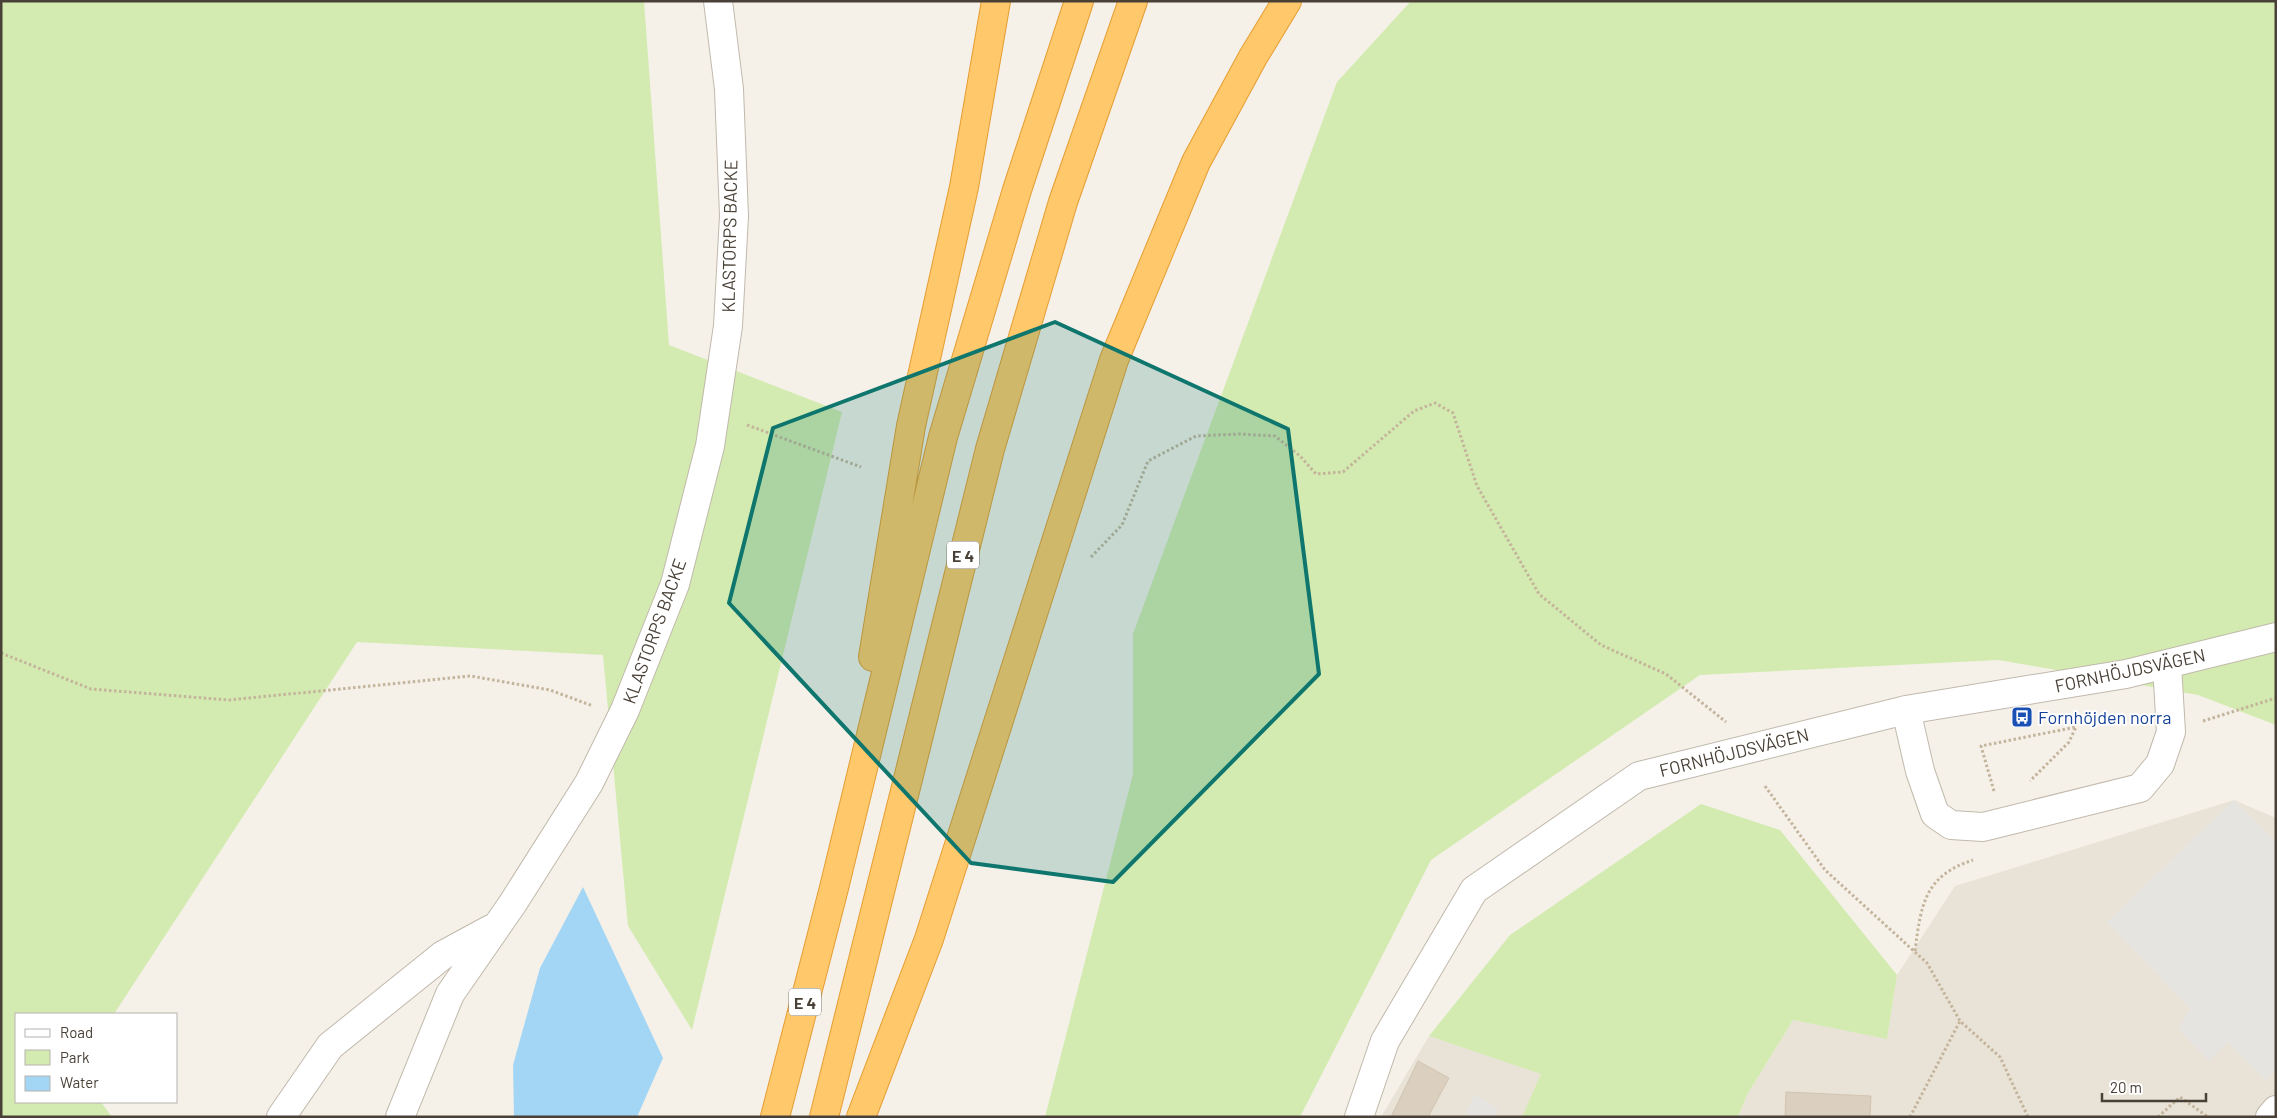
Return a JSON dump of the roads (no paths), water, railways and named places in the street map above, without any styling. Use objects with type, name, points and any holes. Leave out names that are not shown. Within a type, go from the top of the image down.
[{"type":"highway","points":[[834,888],[911,426],[964,187],[996,1]]},
{"type":"highway","name":"E 4","points":[[775,1117],[834,888],[943,437],[1017,190],[1079,1]]},
{"type":"highway","name":"E 4","points":[[824,1117],[990,449],[1063,202],[1133,1]]},
{"type":"highway","points":[[861,1117],[929,939],[1114,360],[1196,162],[1253,57],[1287,1]]},
{"type":"street","name":"KLASTORPS BACKE","points":[[400,1117],[450,994],[589,783],[625,710],[675,584],[710,446],[728,326],[734,216],[729,89],[718,1]]},
{"type":"street","name":"FORNHÖJDSVÄGEN","points":[[1359,1117],[1385,1042],[1474,890],[1639,776],[1906,710],[2126,674],[2276,637]]},
{"type":"street","points":[[1906,710],[1920,771],[1935,814],[1951,825],[1983,827],[2140,788],[2160,764],[2171,732],[2167,665]]},
{"type":"street","points":[[281,1117],[330,1046],[443,955],[496,926]]},
{"type":"street","points":[[2270,1117],[2276,1110]]},
{"type":"water","points":[[583,887],[663,1058],[637,1117],[514,1117],[513,1065],[540,968]]},
{"type":"place","name":"Fornhöjden norra","points":[[2022,717]]}]
